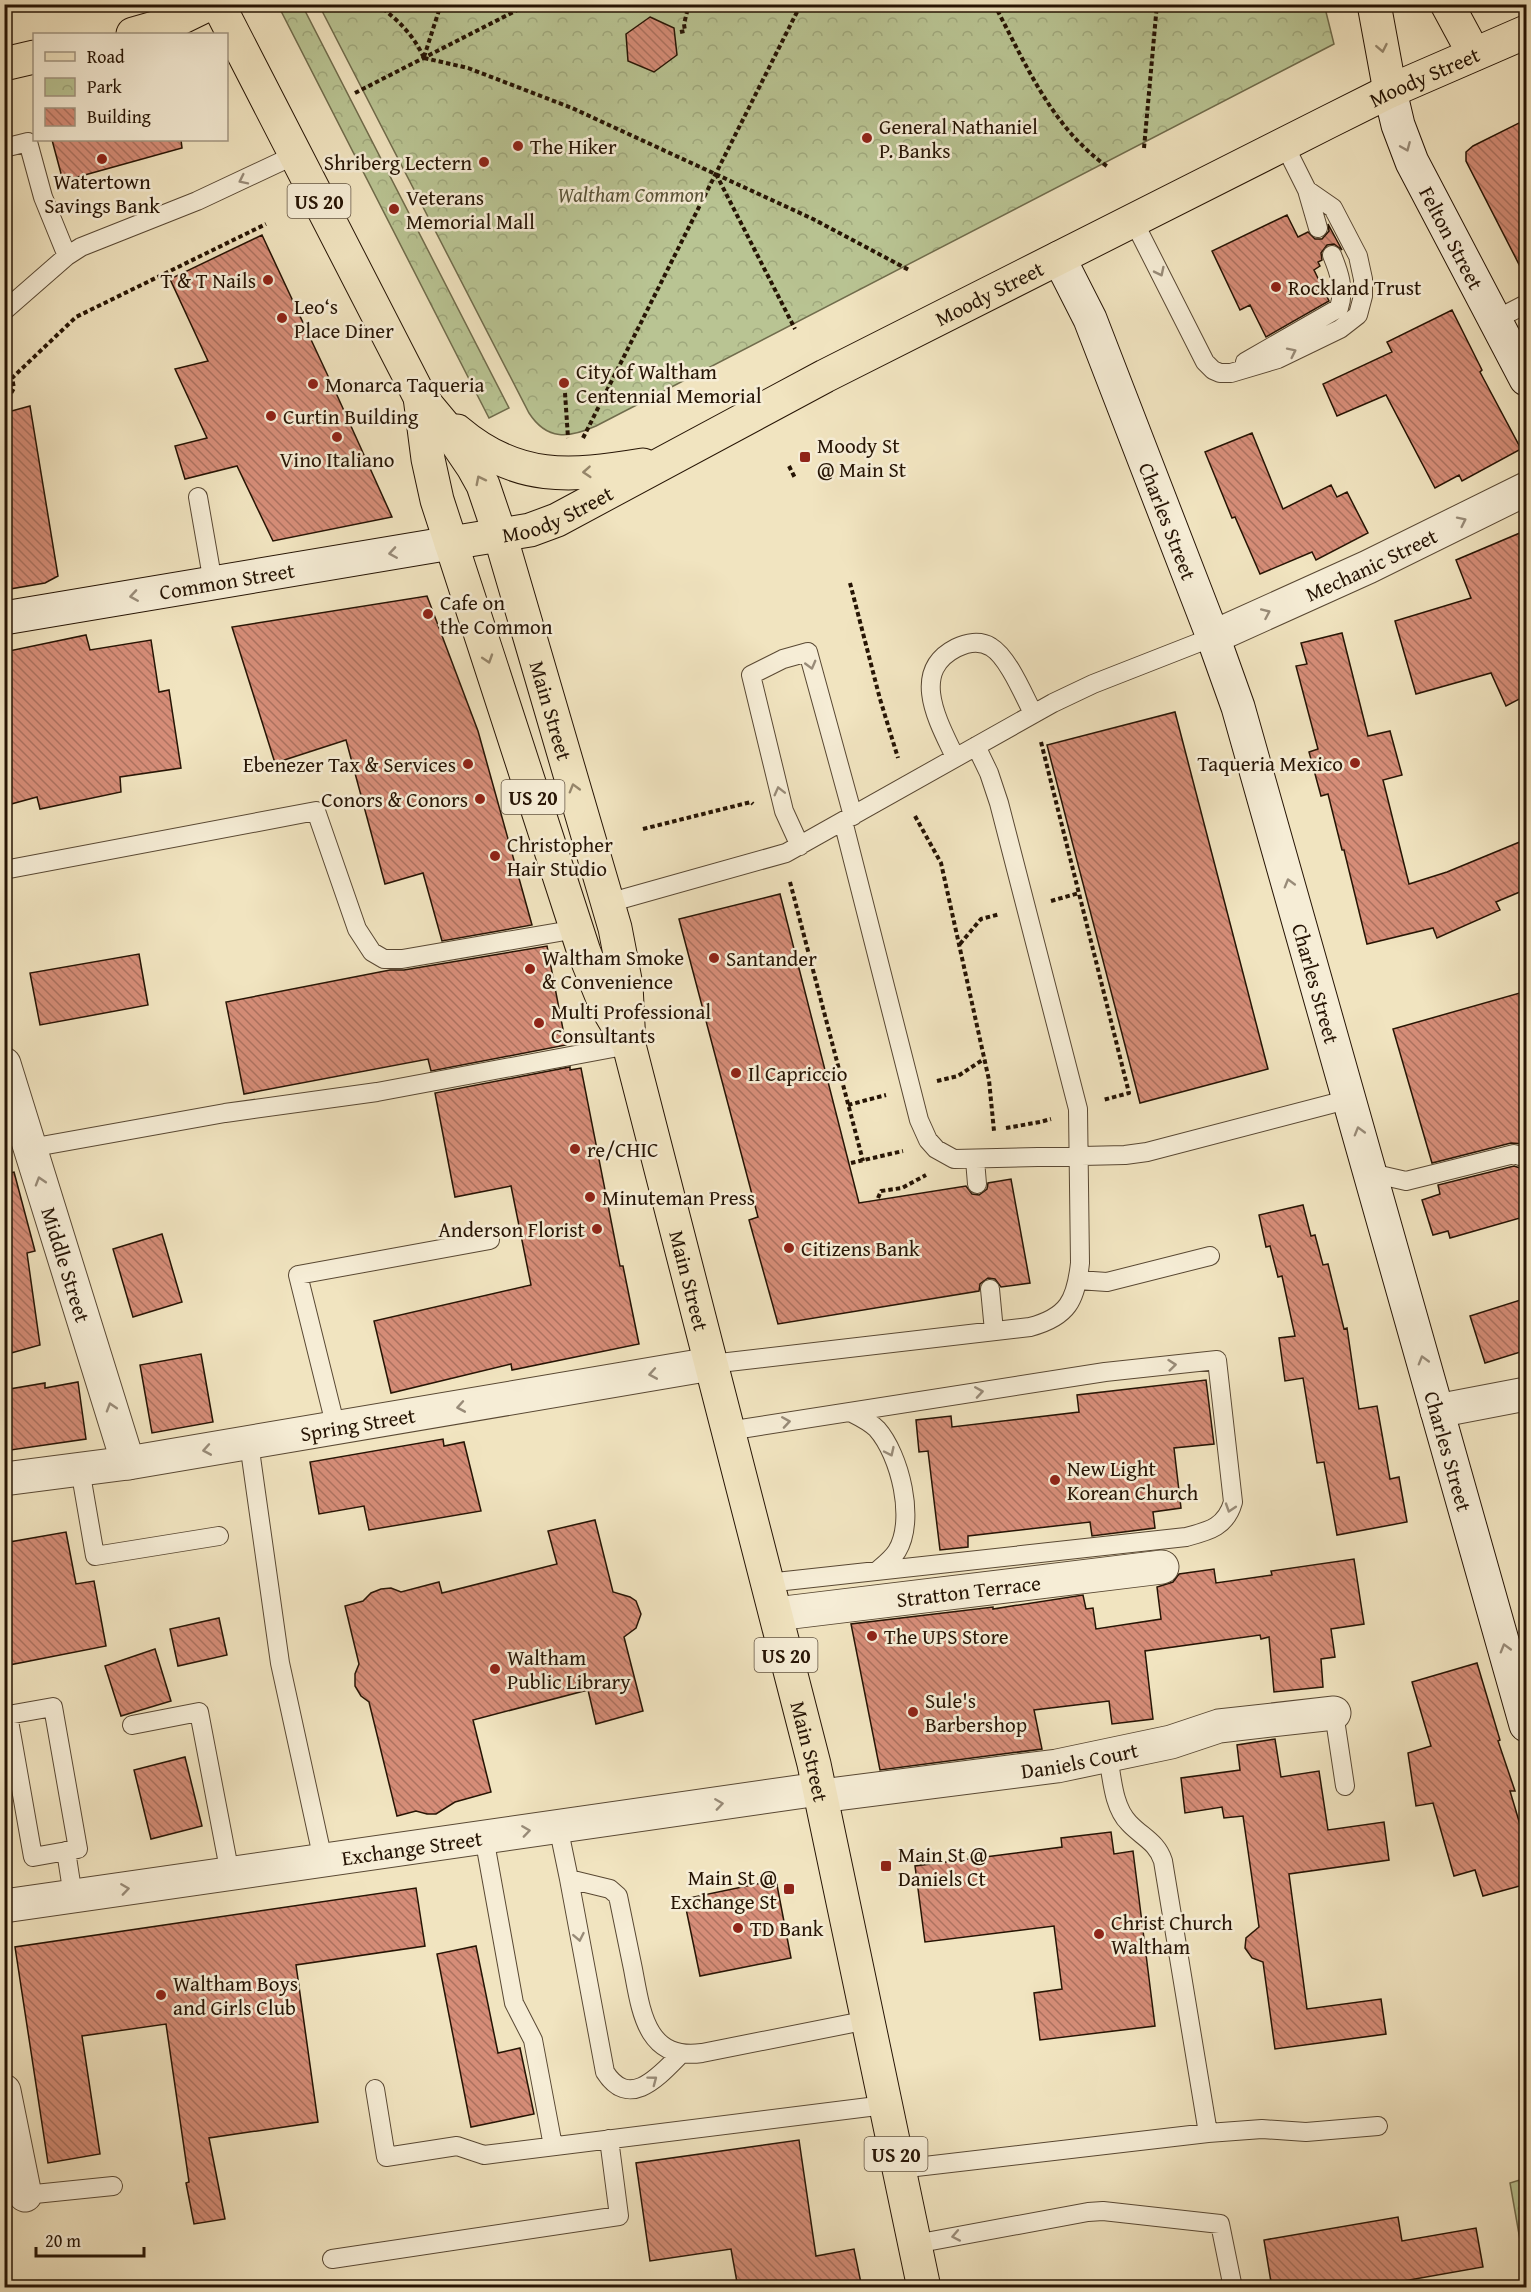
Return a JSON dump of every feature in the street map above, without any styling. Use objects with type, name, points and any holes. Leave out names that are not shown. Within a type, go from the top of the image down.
[{"type":"main road","points":[[136,33],[168,24],[209,4]]},
{"type":"main road","name":"Main Street","points":[[218,4],[420,397],[450,433],[483,485],[500,535],[608,903],[621,956],[626,985],[629,1045],[820,1793],[924,2288]]},
{"type":"main road","points":[[1374,4],[1390,91]]},
{"type":"main road","points":[[1448,4],[1474,54]]},
{"type":"main road","name":"Moody Street","points":[[451,543],[530,530],[557,520],[825,376],[1284,144],[1390,91],[1527,32]]},
{"type":"main road","points":[[4,64],[33,57]]},
{"type":"main road","points":[[420,397],[474,444],[524,469],[545,473],[577,473],[666,462]]},
{"type":"main road","name":"Main Street","points":[[420,397],[432,480],[451,543],[576,929],[604,1004],[629,1045]]},
{"type":"street","name":"Felton Street","points":[[1390,91],[1398,124],[1412,162],[1527,379]]},
{"type":"street","name":"Charles Street","points":[[1059,258],[1090,319],[1238,707],[1527,1725]]},
{"type":"street","name":"Mechanic Street","points":[[1213,637],[1368,567],[1527,489]]},
{"type":"street","name":"Common Street","points":[[4,618],[451,543]]},
{"type":"street","name":"Middle Street","points":[[4,1064],[128,1463]]},
{"type":"street","name":"Spring Street","points":[[4,1479],[128,1463],[711,1364]]},
{"type":"street","points":[[1437,1411],[1527,1394]]},
{"type":"street","name":"Stratton Terrace","points":[[776,1614],[1162,1566]]},
{"type":"street","name":"Daniels Court","points":[[820,1793],[1042,1768],[1171,1742],[1219,1726],[1334,1713]]},
{"type":"street","name":"Exchange Street","points":[[4,1906],[558,1826],[820,1793]]},
{"type":"street","points":[[4,2091],[17,2187]]},
{"type":"lane","points":[[4,148],[28,142],[43,197],[67,256]]},
{"type":"lane","points":[[1284,144],[1307,190],[1318,228]]},
{"type":"lane","points":[[4,311],[67,256],[94,241],[205,198],[295,154]]},
{"type":"lane","points":[[1133,220],[1205,362],[1220,373],[1231,372],[1278,359],[1340,329],[1358,315],[1363,296],[1363,279],[1358,256],[1333,208],[1307,190]]},
{"type":"lane","points":[[1231,372],[1255,355],[1340,308],[1342,291],[1340,277],[1332,255]]},
{"type":"lane","points":[[1495,320],[1527,304]]},
{"type":"lane","points":[[198,497],[213,583]]},
{"type":"lane","points":[[608,903],[765,860],[800,846],[1033,713],[1093,684],[1213,637]]},
{"type":"lane","points":[[955,757],[936,717],[930,686],[932,672],[939,660],[951,650],[963,644],[978,643],[991,647],[1006,665],[1033,713]]},
{"type":"lane","points":[[800,846],[784,811],[751,675],[783,659],[807,652],[910,1088],[919,1120],[928,1140],[945,1155],[954,1159],[975,1160],[1125,1155],[1147,1152],[1350,1099]]},
{"type":"lane","points":[[711,1364],[1030,1327],[1057,1317],[1070,1302],[1078,1280],[1079,1123],[1073,1083],[999,803],[976,746]]},
{"type":"lane","points":[[4,870],[316,811],[357,929],[372,952],[384,959],[402,959],[576,929]]},
{"type":"lane","points":[[30,1148],[225,1113],[377,1092],[629,1045]]},
{"type":"lane","points":[[1371,1173],[1406,1181],[1514,1154],[1527,1158]]},
{"type":"lane","points":[[975,1160],[977,1184]]},
{"type":"lane","points":[[336,1428],[298,1275],[490,1240]]},
{"type":"lane","points":[[1078,1280],[1107,1282],[1210,1256]]},
{"type":"lane","points":[[990,1289],[994,1331]]},
{"type":"lane","points":[[729,1431],[1104,1372],[1217,1360],[1233,1502],[1225,1521],[1215,1529],[1186,1537],[767,1583]]},
{"type":"lane","points":[[850,1412],[870,1423],[886,1443],[898,1470],[904,1499],[904,1528],[901,1541],[896,1552],[877,1571]]},
{"type":"lane","points":[[249,1443],[280,1663],[323,1860]]},
{"type":"lane","points":[[80,1469],[95,1556],[219,1536]]},
{"type":"lane","points":[[53,1707],[78,1849],[66,1851],[33,1857],[8,1715],[53,1707]]},
{"type":"lane","points":[[132,1725],[199,1712],[230,1874]]},
{"type":"lane","points":[[1334,1713],[1345,1786]]},
{"type":"lane","points":[[1108,1756],[1118,1804],[1123,1815],[1128,1823],[1154,1844],[1163,1861],[1208,2133]]},
{"type":"lane","points":[[558,1826],[605,2072],[618,2085],[637,2089],[655,2080],[681,2054]]},
{"type":"lane","points":[[484,1837],[514,2002],[532,2040],[553,2146]]},
{"type":"lane","points":[[66,1851],[73,1896]]},
{"type":"lane","points":[[569,1879],[610,1889],[618,1896],[646,2026],[660,2044],[681,2054],[702,2053],[868,2020]]},
{"type":"lane","points":[[375,2089],[386,2157],[458,2146],[484,2155],[885,2105]]},
{"type":"lane","points":[[899,2169],[1208,2133],[1262,2130],[1306,2132],[1378,2126]]},
{"type":"lane","points":[[332,2259],[619,2216],[609,2139]]},
{"type":"lane","points":[[17,2187],[112,2186]]},
{"type":"lane","points":[[915,2244],[1103,2211],[1220,2224],[1233,2288]]},
{"type":"path","points":[[377,4],[403,25],[418,45],[424,58]]},
{"type":"path","points":[[424,58],[441,4]]},
{"type":"path","points":[[355,93],[529,4]]},
{"type":"path","points":[[680,32],[684,31],[689,4]]},
{"type":"path","points":[[583,438],[801,4]]},
{"type":"path","points":[[994,4],[1055,116],[1080,144],[1108,167]]},
{"type":"path","points":[[1144,148],[1157,4]]},
{"type":"path","points":[[424,58],[468,68],[516,85],[838,231],[909,270]]},
{"type":"path","points":[[716,174],[795,329]]},
{"type":"path","points":[[4,406],[14,388],[12,378],[76,317],[266,224]]},
{"type":"path","points":[[565,393],[569,444]]},
{"type":"path","points":[[789,466],[795,478]]},
{"type":"path","points":[[850,583],[879,699],[898,758]]},
{"type":"path","points":[[642,829],[751,802],[756,808]]},
{"type":"path","points":[[915,816],[941,863],[989,1080],[997,1158]]},
{"type":"path","points":[[790,882],[863,1161]]},
{"type":"path","points":[[851,1164],[912,1149],[928,1140]]},
{"type":"green space","points":[[293,4],[302,5],[509,408],[489,418],[281,11]]},
{"type":"green space","name":"Waltham Common","points":[[1324,4],[1334,44],[596,426],[568,435],[551,433],[543,429],[529,413],[319,5]]},
{"type":"green space","points":[[1526,2178],[1526,2274],[1510,2183]]},
{"type":"building","points":[[650,17],[674,28],[677,55],[654,72],[628,61],[626,34]]},
{"type":"building","points":[[1527,119],[1527,280],[1466,161],[1466,152],[1473,146]]},
{"type":"building","name":"Watertown Savings Bank","points":[[52,141],[181,141],[182,148],[63,181]]},
{"type":"building","name":"Rockland Trust","points":[[1287,215],[1298,237],[1308,232],[1315,239],[1322,239],[1329,231],[1328,224],[1342,250],[1334,244],[1327,245],[1321,253],[1322,260],[1318,262],[1320,266],[1314,270],[1329,301],[1266,337],[1250,305],[1240,310],[1212,251]]},
{"type":"building","name":"Curtin Building","points":[[262,235],[392,517],[273,541],[237,466],[185,479],[175,446],[207,438],[175,369],[208,361],[170,279]]},
{"type":"building","points":[[1452,310],[1482,370],[1480,372],[1521,449],[1462,481],[1459,475],[1435,488],[1386,395],[1337,416],[1323,384],[1392,352],[1387,342]]},
{"type":"building","points":[[30,406],[58,576],[45,583],[4,590],[4,413]]},
{"type":"building","points":[[1252,433],[1283,509],[1331,485],[1337,497],[1347,492],[1368,533],[1316,560],[1312,552],[1260,574],[1235,517],[1232,518],[1205,452]]},
{"type":"building","points":[[1527,530],[1527,695],[1506,706],[1491,673],[1416,694],[1395,621],[1471,598],[1456,560]]},
{"type":"building","points":[[427,596],[478,731],[532,925],[442,941],[423,873],[385,884],[346,740],[275,763],[232,627]]},
{"type":"building","points":[[1342,633],[1368,736],[1390,731],[1402,775],[1383,780],[1409,884],[1447,872],[1527,839],[1527,889],[1496,902],[1500,910],[1437,938],[1433,928],[1367,944],[1328,794],[1321,796],[1309,752],[1318,749],[1296,666],[1307,664],[1301,643]]},
{"type":"building","points":[[86,635],[90,650],[151,640],[159,692],[169,690],[181,768],[120,777],[121,792],[40,809],[37,797],[4,806],[4,652]]},
{"type":"building","points":[[1175,712],[1268,1069],[1140,1103],[1047,745]]},
{"type":"building","points":[[780,894],[859,1203],[966,1186],[972,1194],[979,1195],[987,1189],[988,1183],[1011,1179],[1030,1283],[1001,1287],[995,1279],[988,1278],[980,1284],[979,1291],[778,1324],[749,1220],[758,1217],[679,919]]},
{"type":"building","points":[[547,946],[566,1045],[431,1071],[428,1059],[244,1094],[226,1002],[390,970],[404,970]]},
{"type":"building","points":[[139,954],[148,1005],[40,1025],[30,973]]},
{"type":"building","points":[[1527,991],[1527,1144],[1511,1143],[1432,1163],[1393,1029]]},
{"type":"building","points":[[570,1067],[570,1070],[581,1068],[620,1266],[623,1266],[639,1344],[512,1370],[511,1364],[391,1393],[374,1321],[531,1285],[511,1186],[455,1197],[435,1093]]},
{"type":"building","points":[[1514,1166],[1520,1168],[1527,1190],[1527,1216],[1450,1238],[1448,1231],[1433,1235],[1422,1200],[1440,1194],[1438,1185]]},
{"type":"building","points":[[14,1172],[35,1251],[27,1253],[40,1345],[4,1355],[4,1174]]},
{"type":"building","points":[[1303,1205],[1311,1236],[1315,1235],[1323,1265],[1328,1264],[1344,1329],[1347,1328],[1359,1409],[1377,1406],[1390,1479],[1399,1477],[1407,1522],[1337,1535],[1324,1462],[1317,1463],[1303,1378],[1285,1381],[1279,1338],[1295,1336],[1282,1276],[1278,1277],[1270,1246],[1266,1247],[1259,1215]]},
{"type":"building","points":[[162,1234],[182,1302],[133,1317],[113,1249]]},
{"type":"building","points":[[1527,1298],[1527,1350],[1485,1363],[1470,1316]]},
{"type":"building","points":[[201,1354],[213,1422],[152,1433],[140,1365]]},
{"type":"building","name":"New Light Korean Church","points":[[1206,1380],[1214,1444],[1174,1448],[1181,1508],[1153,1512],[1155,1528],[1092,1536],[1090,1522],[968,1536],[968,1547],[940,1550],[928,1451],[919,1452],[916,1420],[951,1416],[952,1427],[1079,1412],[1077,1395]]},
{"type":"building","points":[[78,1382],[86,1439],[4,1451],[4,1390],[45,1383],[45,1388]]},
{"type":"building","points":[[443,1439],[444,1446],[464,1442],[481,1511],[369,1530],[364,1506],[319,1514],[310,1462]]},
{"type":"building","name":"Waltham Public Library","points":[[595,1520],[613,1592],[636,1601],[641,1614],[636,1628],[624,1637],[643,1711],[596,1724],[588,1690],[473,1720],[491,1792],[455,1802],[436,1814],[416,1811],[397,1816],[369,1702],[361,1696],[355,1686],[355,1674],[359,1664],[345,1606],[363,1601],[371,1593],[381,1589],[391,1588],[401,1592],[439,1582],[442,1593],[557,1564],[548,1531]]},
{"type":"building","points":[[66,1532],[76,1584],[94,1581],[106,1646],[4,1666],[4,1543]]},
{"type":"building","points":[[1354,1559],[1364,1624],[1331,1629],[1335,1657],[1321,1659],[1323,1687],[1274,1692],[1269,1637],[1261,1639],[1260,1635],[1145,1651],[1153,1719],[1112,1724],[1109,1701],[1034,1710],[1042,1749],[880,1770],[851,1624],[993,1607],[993,1609],[1083,1595],[1086,1609],[1093,1608],[1096,1629],[1161,1619],[1157,1587],[1173,1582],[1179,1574],[1214,1569],[1216,1583],[1272,1575],[1271,1571]]},
{"type":"building","points":[[219,1618],[227,1655],[178,1666],[170,1629]]},
{"type":"building","points":[[155,1649],[171,1701],[121,1716],[105,1666]]},
{"type":"building","points":[[1477,1663],[1500,1740],[1498,1741],[1515,1791],[1510,1791],[1527,1848],[1527,1884],[1483,1896],[1475,1870],[1454,1876],[1433,1803],[1416,1806],[1408,1753],[1431,1746],[1412,1682]]},
{"type":"building","points":[[1275,1739],[1281,1777],[1319,1771],[1328,1830],[1384,1822],[1389,1860],[1289,1874],[1307,2009],[1381,1999],[1386,2034],[1275,2049],[1263,1962],[1252,1958],[1245,1948],[1246,1938],[1259,1927],[1243,1816],[1224,1818],[1222,1807],[1185,1813],[1181,1778],[1240,1770],[1237,1745]]},
{"type":"building","points":[[185,1757],[202,1826],[151,1839],[134,1770]]},
{"type":"building","name":"Christ Church Waltham","points":[[1111,1832],[1114,1854],[1133,1851],[1155,2026],[1040,2040],[1034,1993],[1062,1989],[1054,1926],[925,1942],[915,1866],[1062,1847],[1061,1838]]},
{"type":"building","name":"TD Bank","points":[[776,1880],[791,1958],[700,1976],[684,1899]]},
{"type":"building","name":"Waltham Boys and Girls Club","points":[[416,1888],[425,1946],[296,1965],[318,2122],[209,2138],[225,2219],[194,2224],[186,2183],[189,2182],[166,2024],[82,2036],[100,2154],[48,2163],[15,1947]]},
{"type":"building","points":[[476,1946],[498,2053],[520,2048],[534,2114],[471,2127],[437,1954]]},
{"type":"building","points":[[799,2140],[816,2256],[854,2249],[862,2288],[738,2288],[731,2249],[650,2261],[636,2163]]},
{"type":"building","points":[[1398,2217],[1402,2241],[1476,2228],[1483,2267],[1364,2288],[1272,2288],[1264,2240]]},
{"type":"place","name":"General Nathaniel P. Banks","points":[[867,138]]},
{"type":"place","name":"The Hiker","points":[[518,146]]},
{"type":"place","name":"Watertown Savings Bank","points":[[102,159]]},
{"type":"place","name":"Shriberg Lectern","points":[[484,162]]},
{"type":"place","name":"Veterans Memorial Mall","points":[[394,209]]},
{"type":"place","name":"T & T Nails","points":[[268,280]]},
{"type":"place","name":"Rockland Trust","points":[[1276,287]]},
{"type":"place","name":"Leo‘s Place Diner","points":[[282,318]]},
{"type":"place","name":"City of Waltham Centennial Memorial","points":[[564,383]]},
{"type":"place","name":"Monarca Taqueria","points":[[313,384]]},
{"type":"place","name":"Curtin Building","points":[[271,416]]},
{"type":"place","name":"Vino Italiano","points":[[337,437]]},
{"type":"place","name":"Moody St @ Main St","points":[[805,457]]},
{"type":"place","name":"Cafe on the Common","points":[[428,614]]},
{"type":"place","name":"Taqueria Mexico","points":[[1355,763]]},
{"type":"place","name":"Ebenezer Tax & Services","points":[[468,764]]},
{"type":"place","name":"Conors & Conors","points":[[480,799]]},
{"type":"place","name":"Christopher Hair Studio","points":[[495,856]]},
{"type":"place","name":"Santander","points":[[714,958]]},
{"type":"place","name":"Waltham Smoke & Convenience","points":[[530,969]]},
{"type":"place","name":"Multi Professional Consultants","points":[[539,1023]]},
{"type":"place","name":"Il Capriccio","points":[[736,1073]]},
{"type":"place","name":"re/CHIC","points":[[575,1149]]},
{"type":"place","name":"Minuteman Press","points":[[590,1197]]},
{"type":"place","name":"Anderson Florist","points":[[597,1229]]},
{"type":"place","name":"Citizens Bank","points":[[789,1248]]},
{"type":"place","name":"New Light Korean Church","points":[[1055,1480]]},
{"type":"place","name":"The UPS Store","points":[[872,1636]]},
{"type":"place","name":"Waltham Public Library","points":[[495,1669]]},
{"type":"place","name":"Sule's Barbershop","points":[[913,1712]]},
{"type":"place","name":"Main St @ Daniels Ct","points":[[886,1866]]},
{"type":"place","name":"Main St @ Exchange St","points":[[789,1889]]},
{"type":"place","name":"TD Bank","points":[[738,1928]]},
{"type":"place","name":"Christ Church Waltham","points":[[1099,1934]]},
{"type":"place","name":"Waltham Boys and Girls Club","points":[[161,1995]]}]
